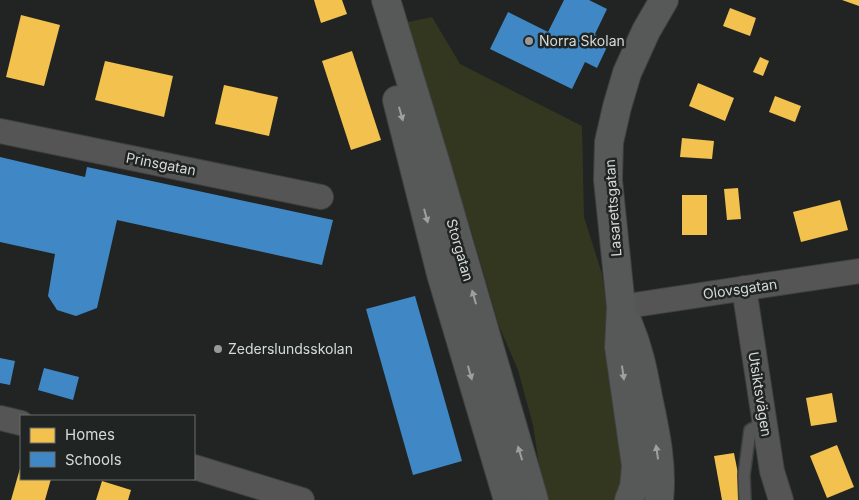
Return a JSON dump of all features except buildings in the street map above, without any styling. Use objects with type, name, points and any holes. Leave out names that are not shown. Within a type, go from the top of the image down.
[{"type":"main road","name":"Storgatan","points":[[368,0],[406,132],[442,274],[508,500]]},
{"type":"main road","name":"Storgatan","points":[[386,0],[534,500]]},
{"type":"main road","name":"Lasarettsgatan","points":[[629,500],[634,487],[636,466],[620,347],[621,307],[608,180],[609,142],[617,107],[628,73],[646,31],[664,0]]},
{"type":"main road","name":"Lasarettsgatan","points":[[621,307],[638,346],[653,420],[659,466],[659,500]]},
{"type":"street","name":"Prinsgatan","points":[[0,132],[321,197]]},
{"type":"street","name":"Olovsgatan","points":[[621,307],[859,271]]},
{"type":"street","name":"Utsiktsvägen","points":[[744,288],[772,471],[781,500]]},
{"type":"street","points":[[0,418],[20,423]]},
{"type":"street","points":[[195,467],[302,500]]},
{"type":"lane","points":[[746,500],[744,475],[750,430],[765,422]]},
{"type":"green space","points":[[432,17],[460,64],[582,126],[584,217],[602,274],[623,438],[625,480],[618,500],[546,500],[533,425],[518,370],[499,326],[471,230],[399,24]]},
{"type":"place","name":"Norra Skolan","points":[[529,41]]},
{"type":"place","name":"Zederslundsskolan","points":[[218,349]]}]
